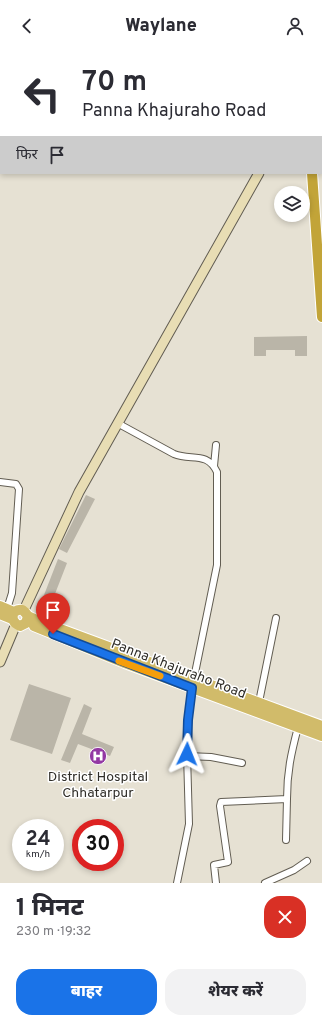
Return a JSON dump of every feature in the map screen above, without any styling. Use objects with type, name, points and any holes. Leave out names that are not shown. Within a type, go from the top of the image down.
[{"type":"highway","points":[[312,174],[322,317]]},
{"type":"main road","points":[[0,662],[14,615],[79,492],[119,424],[258,174]]},
{"type":"main road","name":"Panna Khajuraho Road","points":[[14,615],[194,678],[322,726]]},
{"type":"main road","name":"Panna Khajuraho Road","points":[[14,615],[80,646],[322,736]]},
{"type":"street","points":[[119,424],[182,458],[208,459],[217,472],[217,565],[194,678]]},
{"type":"street","points":[[214,466],[216,445]]},
{"type":"street","points":[[0,482],[16,484],[19,489],[12,593],[14,615]]},
{"type":"street","points":[[259,702],[276,618]]},
{"type":"street","points":[[177,883],[189,824],[187,756],[188,720],[192,688]]},
{"type":"street","points":[[286,840],[288,799],[287,775],[298,727]]},
{"type":"street","points":[[187,756],[211,757],[242,763]]},
{"type":"street","points":[[216,883],[214,865],[228,862],[220,806],[221,802],[288,799]]},
{"type":"street","points":[[265,883],[294,870],[307,861]]},
{"type":"building","points":[[307,336],[307,356],[295,356],[295,350],[266,350],[266,356],[254,356],[254,337]]},
{"type":"building","points":[[86,495],[95,499],[67,553],[59,549]]},
{"type":"building","points":[[58,559],[67,563],[53,599],[44,595]]},
{"type":"building","points":[[29,684],[71,698],[52,754],[10,740]]},
{"type":"building","points":[[84,704],[92,708],[82,734],[114,747],[110,756],[78,744],[70,763],[61,760]]},
{"type":"slow traffic","points":[[119,661],[160,676]]},
{"type":"place","name":"District Hospital Chhatarpur","points":[[98,756]]},
{"type":"route","points":[[53,634],[80,646],[192,688],[188,720],[187,754]]}]
